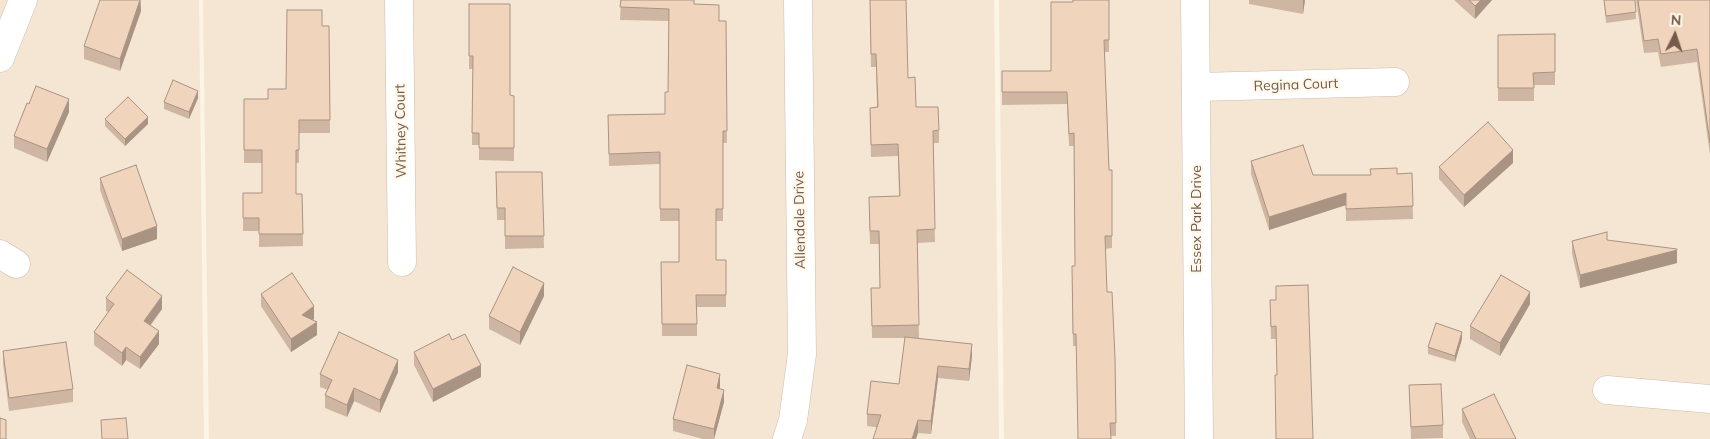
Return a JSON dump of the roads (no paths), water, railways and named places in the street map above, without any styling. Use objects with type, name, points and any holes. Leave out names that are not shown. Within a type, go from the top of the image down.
[{"type":"street","points":[[0,58],[23,0]]},
{"type":"street","name":"Whitney Court","points":[[399,0],[402,262]]},
{"type":"street","name":"Allendale Drive","points":[[787,439],[793,420],[802,354],[798,0]]},
{"type":"street","name":"Essex Park Drive","points":[[1195,0],[1199,439]]},
{"type":"street","name":"Regina Court","points":[[1196,87],[1395,82]]},
{"type":"street","points":[[1607,390],[1710,399]]}]
